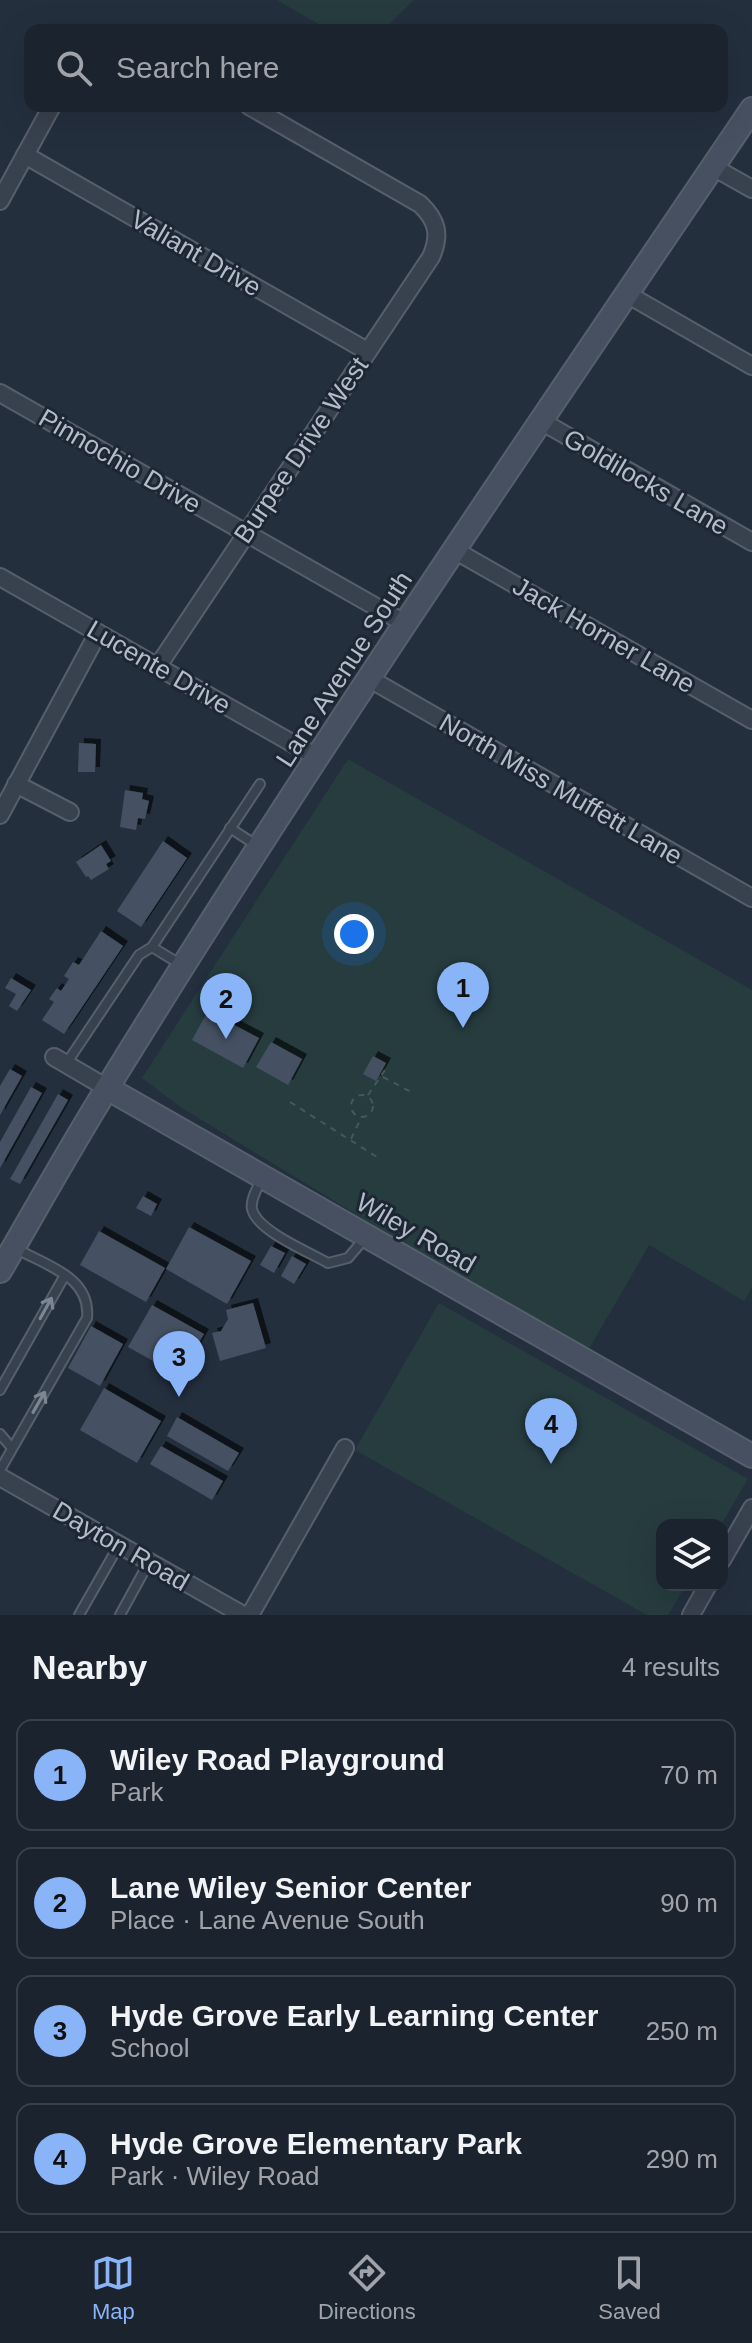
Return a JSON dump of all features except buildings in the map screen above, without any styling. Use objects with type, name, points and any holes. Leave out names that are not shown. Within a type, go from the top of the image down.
[{"type":"main road","name":"Lane Avenue South","points":[[0,1271],[107,1088],[318,758],[752,109]]},
{"type":"main road","name":"Wiley Road","points":[[107,1088],[752,1456]]},
{"type":"street","points":[[0,201],[49,112]]},
{"type":"street","name":"Burpee Drive West","points":[[158,666],[431,257],[438,233],[433,217],[420,204],[259,112]]},
{"type":"street","name":"Valiant Drive","points":[[25,155],[367,351]]},
{"type":"street","points":[[713,167],[752,189]]},
{"type":"street","points":[[627,294],[752,366]]},
{"type":"street","name":"Pinnochio Drive","points":[[0,393],[406,624]]},
{"type":"street","name":"Goldilocks Lane","points":[[541,421],[752,542]]},
{"type":"street","name":"Jack Horner Lane","points":[[456,551],[752,720]]},
{"type":"street","name":"Lucente Drive","points":[[0,577],[318,758]]},
{"type":"street","points":[[0,815],[98,633]]},
{"type":"street","name":"North Miss Muffett Lane","points":[[370,679],[752,898]]},
{"type":"street","points":[[16,784],[70,812]]},
{"type":"street","name":"Wiley Road","points":[[60,1060],[107,1088]]},
{"type":"street","points":[[250,1615],[345,1448]]},
{"type":"street","name":"Dayton Road","points":[[0,1477],[243,1615]]},
{"type":"street","points":[[728,1550],[752,1508]]},
{"type":"street","points":[[691,1615],[705,1591]]},
{"type":"lane","points":[[60,1060],[139,955],[152,947],[260,784]]},
{"type":"lane","points":[[230,828],[260,848]]},
{"type":"lane","points":[[152,947],[184,966]]},
{"type":"lane","points":[[262,1178],[252,1210],[264,1227],[328,1263],[348,1258],[366,1237]]},
{"type":"lane","points":[[0,1470],[87,1318],[88,1305],[84,1290],[65,1275],[14,1247]]},
{"type":"lane","points":[[0,1390],[65,1275]]},
{"type":"lane","points":[[0,1434],[12,1448]]},
{"type":"lane","points":[[79,1615],[119,1545]]},
{"type":"lane","points":[[120,1615],[149,1562]]},
{"type":"path","points":[[368,1096],[387,1067]]},
{"type":"path","points":[[382,1077],[413,1093]]},
{"type":"path","points":[[361,1095],[368,1096],[373,1109],[369,1114],[362,1116],[353,1111],[353,1101],[361,1095]]},
{"type":"path","points":[[290,1102],[377,1157]]},
{"type":"path","points":[[351,1140],[362,1116]]},
{"type":"green space","points":[[277,0],[414,0],[389,24],[319,24]]},
{"type":"green space","points":[[348,759],[752,990],[752,1287],[744,1301],[649,1245],[589,1349],[441,1266],[182,1108],[142,1078]]},
{"type":"green space","points":[[439,1303],[748,1479],[725,1519],[656,1519],[656,1591],[682,1591],[668,1615],[647,1615],[355,1450]]},
{"type":"place","name":"Wiley Road Playground","points":[[463,1028]]},
{"type":"place","name":"Lane Wiley Senior Center","points":[[226,1039]]},
{"type":"place","name":"Hyde Grove Early Learning Center","points":[[179,1397]]},
{"type":"place","name":"Hyde Grove Elementary Park","points":[[551,1464]]}]
